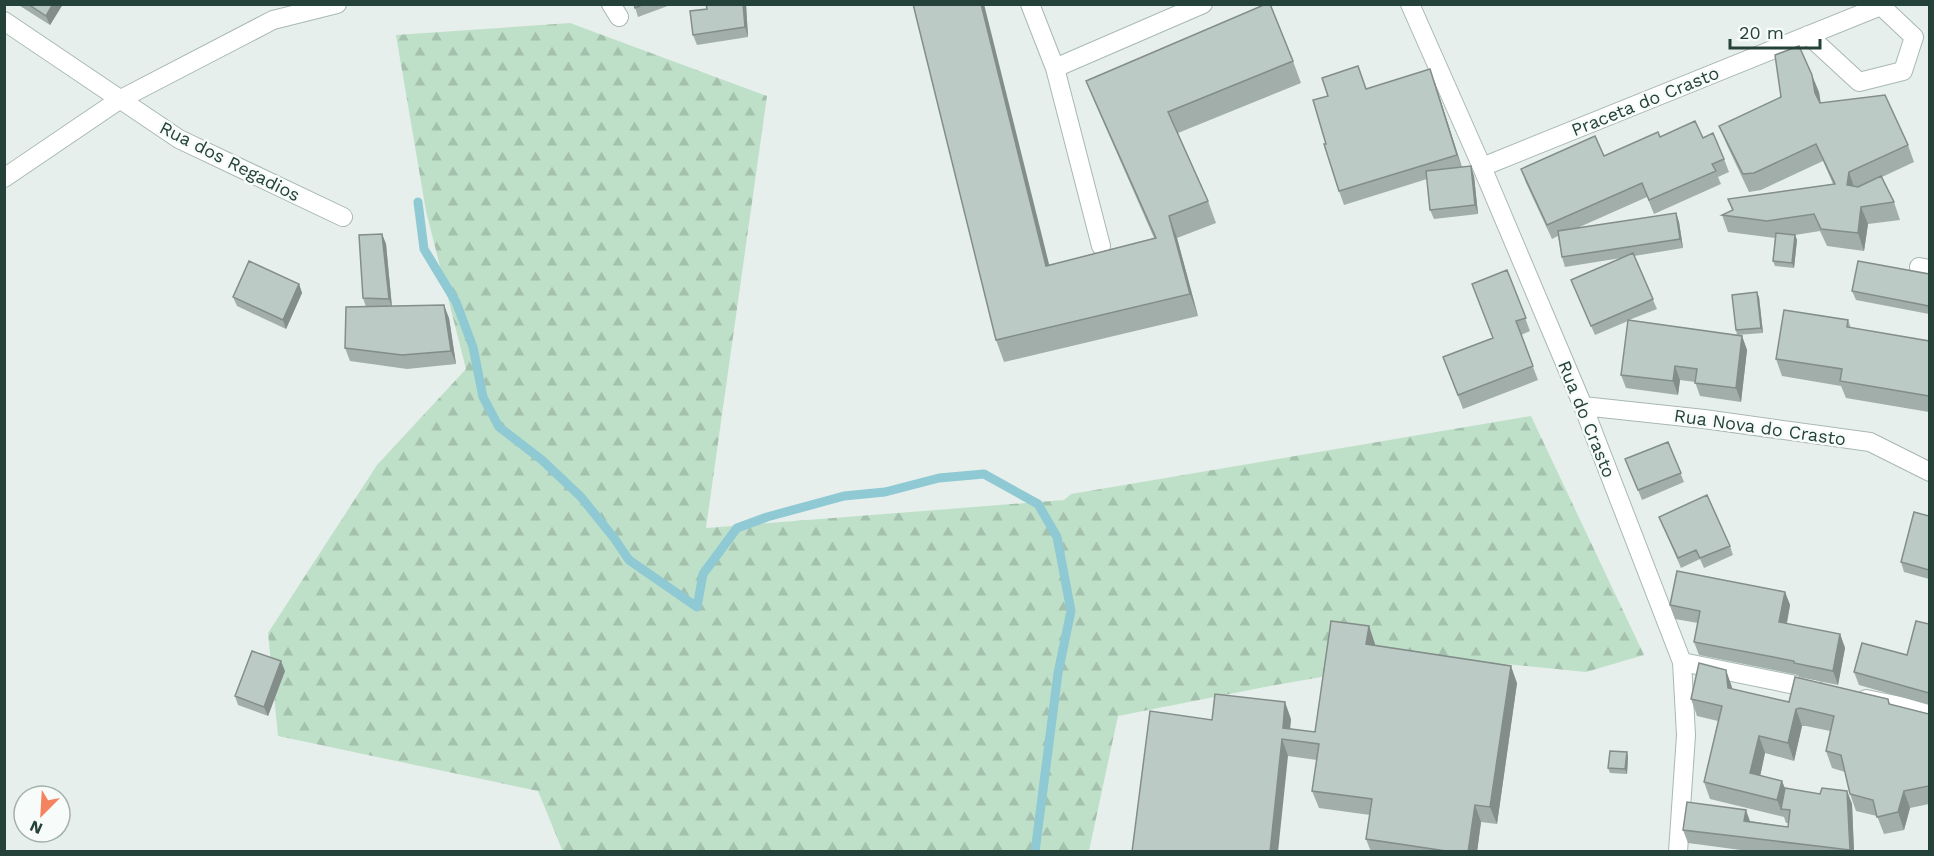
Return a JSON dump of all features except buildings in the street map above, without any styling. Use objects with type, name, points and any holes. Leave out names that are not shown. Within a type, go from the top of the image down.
[{"type":"street","points":[[4,178],[119,100],[273,20],[337,4]]},
{"type":"street","points":[[1030,4],[1055,68],[1101,246]]},
{"type":"street","points":[[1055,68],[1203,4]]},
{"type":"street","name":"Rua do Crasto","points":[[1410,4],[1583,406],[1682,662],[1686,735],[1678,852]]},
{"type":"street","name":"Praceta do Crasto","points":[[1482,167],[1808,35],[1881,6],[1914,37],[1903,71],[1860,81],[1808,35]]},
{"type":"street","name":"Rua dos Regadios","points":[[4,21],[179,140],[343,217]]},
{"type":"street","name":"Rua Nova do Crasto","points":[[1583,406],[1704,419],[1870,442],[1929,472]]},
{"type":"street","points":[[1682,662],[1828,692]]},
{"type":"street","points":[[1851,696],[1929,712]]},
{"type":"green space","points":[[570,23],[767,96],[706,528],[1064,500],[1071,494],[1531,416],[1644,655],[1586,672],[1435,657],[1118,716],[1089,851],[563,852],[538,791],[278,736],[268,633],[377,465],[466,369],[426,211],[396,35]]},
{"type":"waterway","points":[[418,202],[424,249],[456,302],[473,347],[483,397],[499,427],[542,460],[581,497],[629,560],[697,607],[703,574],[737,528],[767,517],[844,496],[885,492],[939,478],[984,474],[1038,504],[1057,537],[1071,611],[1058,673],[1035,852]]}]
